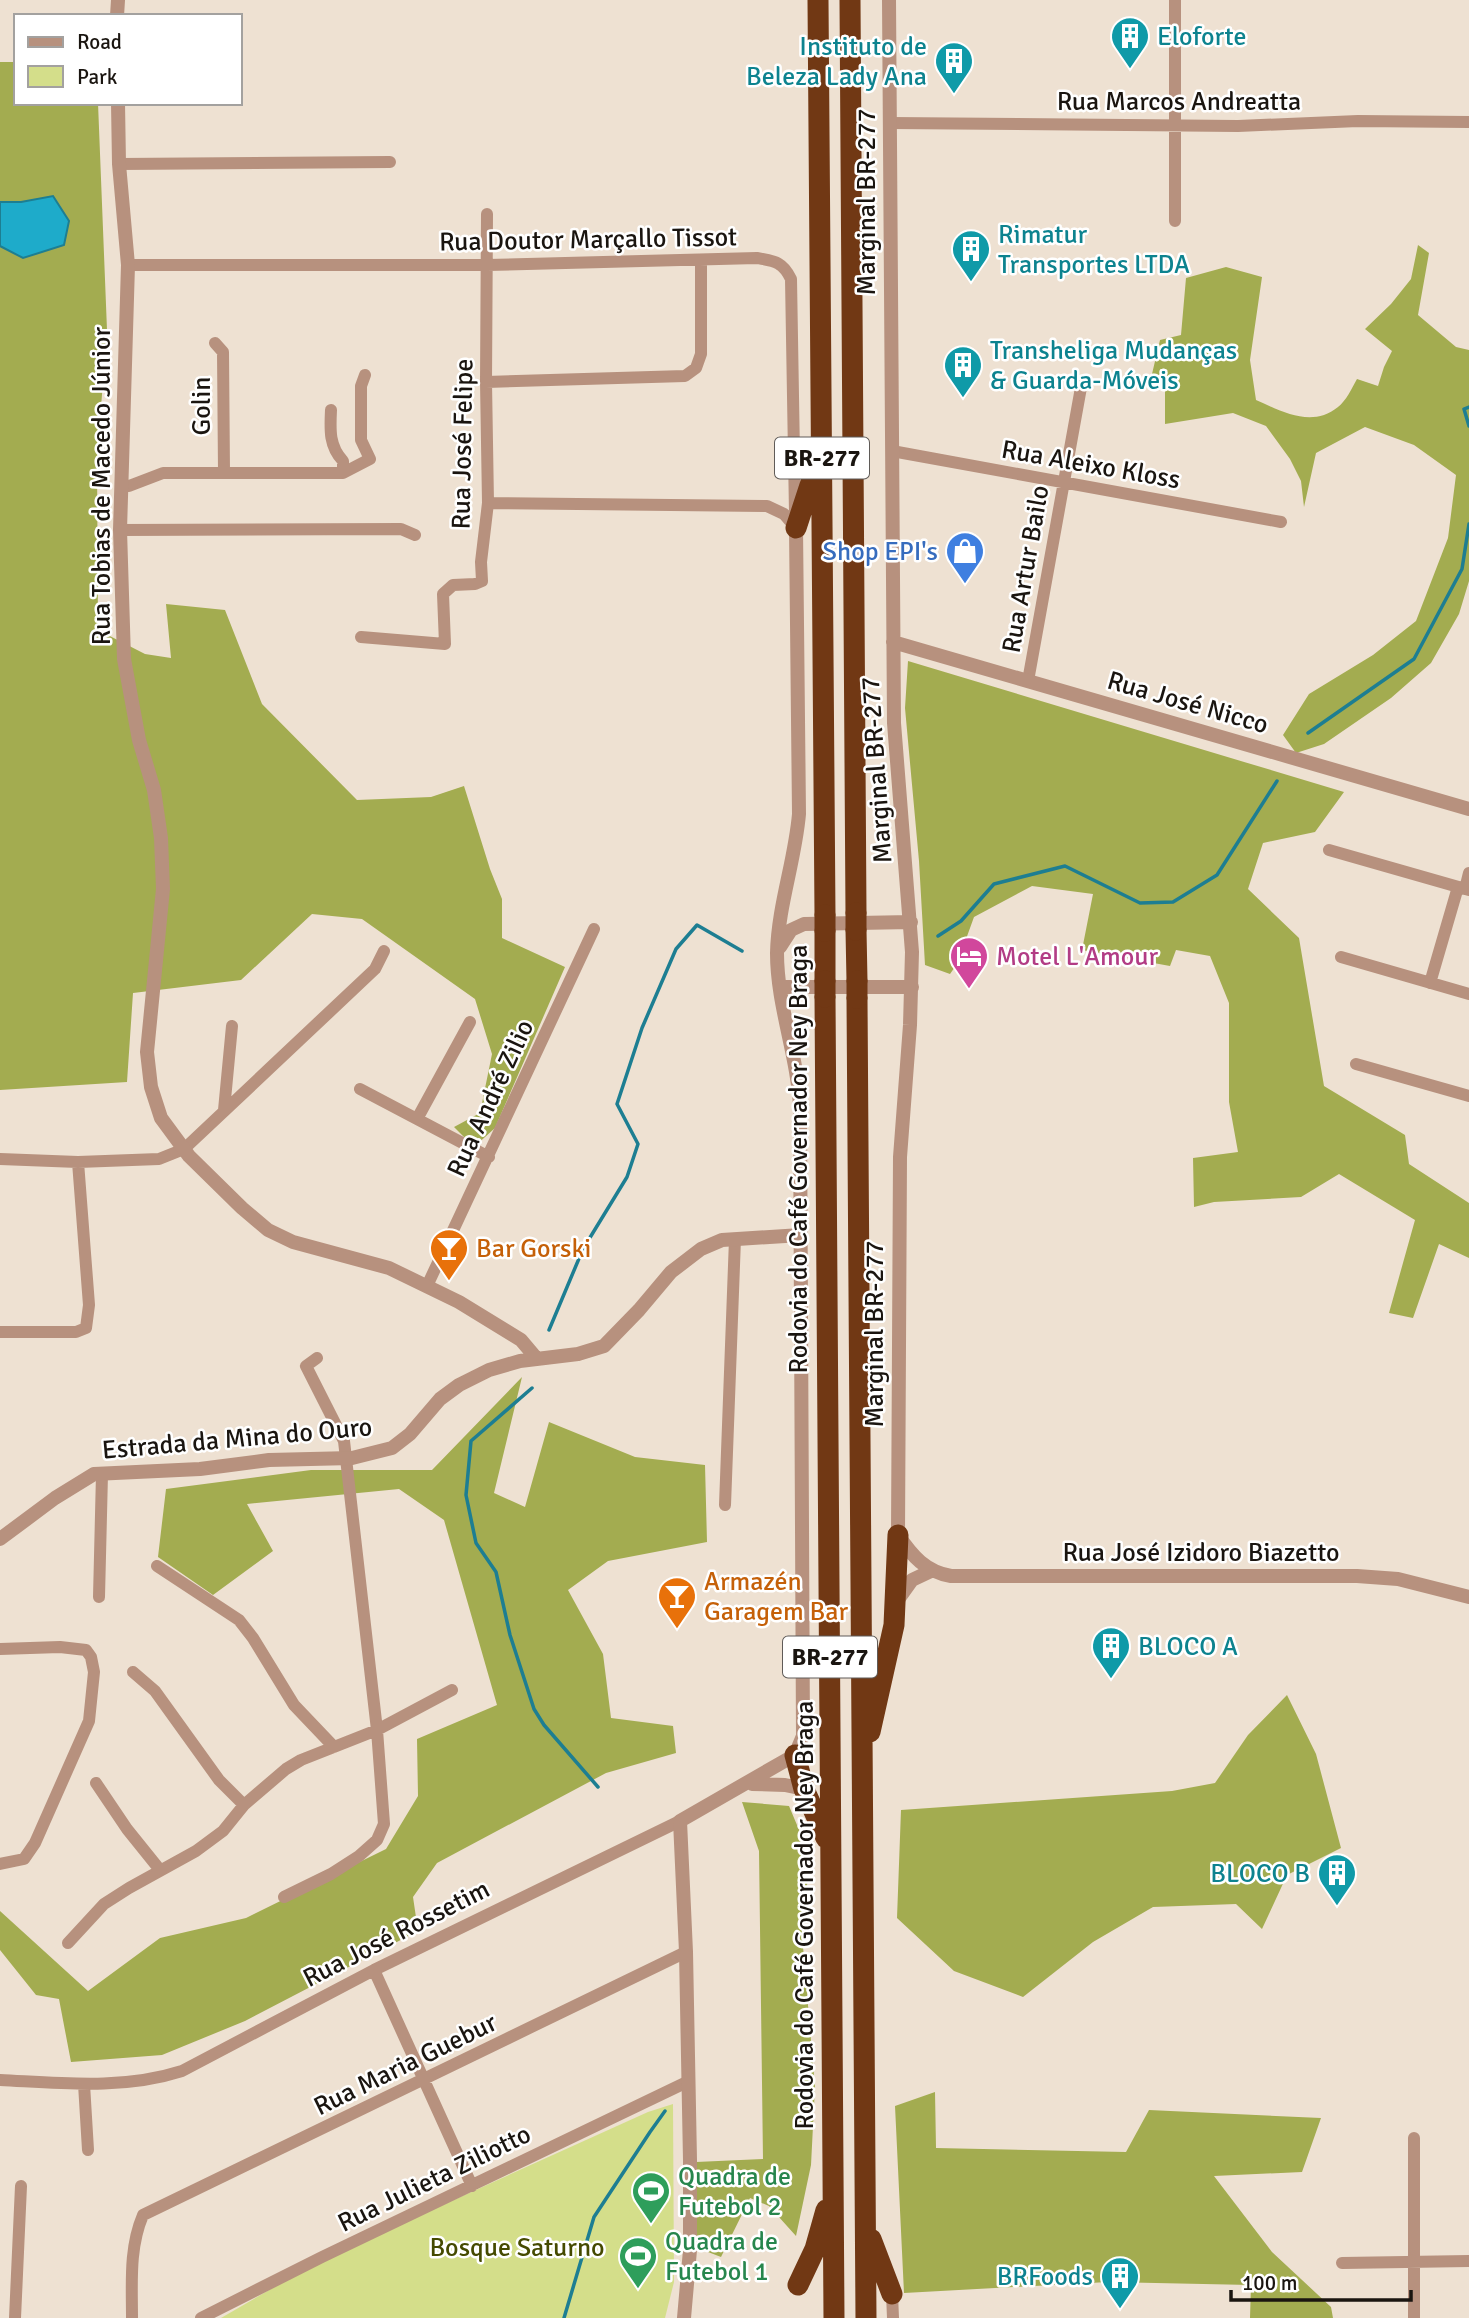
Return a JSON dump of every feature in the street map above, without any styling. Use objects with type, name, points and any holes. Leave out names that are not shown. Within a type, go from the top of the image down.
[{"type":"highway","name":"Rodovia do Café Governador Ney Braga","points":[[818,0],[834,2318]]},
{"type":"highway","name":"BR-277","points":[[850,0],[866,2318]]},
{"type":"highway","points":[[796,528],[822,452]]},
{"type":"highway","points":[[862,1768],[893,1636],[898,1535]]},
{"type":"highway","points":[[795,1755],[804,1789],[831,1851]]},
{"type":"highway","points":[[798,2286],[821,2230],[833,2156]]},
{"type":"highway","points":[[865,2224],[892,2294]]},
{"type":"street","name":"Marginal BR-277","points":[[889,0],[895,750],[911,922],[912,987],[900,1157],[898,1535]]},
{"type":"street","points":[[1175,0],[1175,221]]},
{"type":"street","name":"Rua Tobias de Macedo Júnior","points":[[118,105],[119,164],[128,265],[120,530],[124,659],[139,740],[153,790],[161,838],[163,889],[147,1052],[150,1087],[161,1118],[184,1149],[242,1208],[268,1230],[293,1242],[389,1268],[427,1286],[521,1340],[537,1359]]},
{"type":"street","name":"Rua Marcos Andreatta","points":[[890,123],[1251,126],[1358,121],[1469,122]]},
{"type":"street","points":[[119,164],[390,162]]},
{"type":"street","name":"Rua José Felipe","points":[[361,637],[445,644],[443,594],[453,585],[475,584],[482,580],[481,562],[488,503],[487,214]]},
{"type":"street","name":"Rua Doutor Marçallo Tissot","points":[[128,265],[487,265],[757,258],[776,261],[786,268],[791,279],[796,528]]},
{"type":"street","points":[[486,382],[685,376],[696,368],[701,354],[701,261]]},
{"type":"street","name":"Golin","points":[[215,343],[223,352],[224,472]]},
{"type":"street","points":[[121,485],[129,486],[163,473],[343,473],[370,459],[361,440],[361,386],[365,375]]},
{"type":"street","name":"Rua Artur Bailo","points":[[1028,681],[1082,382]]},
{"type":"street","points":[[331,410],[330,438],[337,455],[343,461],[343,473]]},
{"type":"street","name":"Rua Aleixo Kloss","points":[[892,451],[1282,522]]},
{"type":"street","points":[[488,503],[767,506],[784,514],[796,528],[799,814],[796,847],[781,914],[777,953],[780,988],[799,1081],[803,1736],[795,1755]]},
{"type":"street","points":[[120,530],[401,529],[415,535]]},
{"type":"street","name":"Rua José Nicco","points":[[893,642],[1469,809]]},
{"type":"street","points":[[1329,850],[1464,889]]},
{"type":"street","points":[[1430,983],[1469,873]]},
{"type":"street","points":[[777,953],[791,930],[804,924],[911,922]]},
{"type":"street","name":"Rua André Zilio","points":[[427,1286],[594,929]]},
{"type":"street","points":[[0,1160],[78,1162],[159,1159],[184,1149],[375,969],[384,951]]},
{"type":"street","points":[[1340,957],[1469,994]]},
{"type":"street","points":[[780,988],[912,987]]},
{"type":"street","points":[[417,1119],[470,1022]]},
{"type":"street","points":[[224,1110],[232,1026]]},
{"type":"street","points":[[1356,1064],[1469,1096]]},
{"type":"street","points":[[360,1089],[489,1157]]},
{"type":"street","points":[[0,1332],[76,1332],[86,1328],[89,1305],[78,1162]]},
{"type":"street","name":"Estrada da Mina do Ouro","points":[[0,1539],[55,1498],[94,1474],[200,1469],[269,1460],[345,1458],[374,1454],[392,1448],[410,1434],[440,1399],[459,1385],[489,1370],[520,1361],[578,1354],[604,1346],[671,1272],[701,1250],[722,1240],[801,1235]]},
{"type":"street","points":[[724,1506],[735,1239]]},
{"type":"street","points":[[284,1897],[331,1874],[359,1856],[377,1840],[384,1824],[377,1730],[344,1441],[306,1366],[317,1359]]},
{"type":"street","points":[[99,1597],[102,1474]]},
{"type":"street","points":[[896,1602],[912,1580],[931,1571],[911,1553],[898,1535]]},
{"type":"street","points":[[156,1566],[223,1607],[239,1620],[294,1704],[334,1747]]},
{"type":"street","name":"Rua José Izidoro Biazetto","points":[[931,1571],[963,1577],[1357,1576],[1398,1579],[1469,1597]]},
{"type":"street","points":[[0,1649],[72,1647],[86,1650],[91,1657],[93,1692],[89,1721],[35,1843],[24,1859],[1,1864]]},
{"type":"street","points":[[133,1672],[155,1691],[219,1780],[244,1805]]},
{"type":"street","points":[[68,1943],[104,1905],[196,1851],[223,1831],[244,1805],[286,1769],[377,1730],[452,1690]]},
{"type":"street","name":"Rua José Rossetim","points":[[0,2080],[84,2084],[134,2083],[182,2071],[374,1969],[680,1821],[795,1755]]},
{"type":"street","points":[[96,1783],[127,1829],[160,1870]]},
{"type":"street","points":[[747,1784],[785,1784],[804,1789]]},
{"type":"street","points":[[680,1821],[687,1952],[690,2250],[684,2318]]},
{"type":"street","name":"Rua Maria Guebur","points":[[132,2318],[131,2267],[135,2234],[144,2215],[687,1952]]},
{"type":"street","points":[[374,1969],[472,2186]]},
{"type":"street","name":"Rua Julieta Ziliotto","points":[[201,2318],[687,2082]]},
{"type":"street","points":[[84,2084],[88,2150]]},
{"type":"street","points":[[1414,2138],[1414,2318]]},
{"type":"street","points":[[15,2318],[21,2186]]},
{"type":"street","points":[[1342,2263],[1469,2261]]},
{"type":"street","points":[[892,2294],[893,2318]]},
{"type":"green space","points":[[0,62],[14,62],[14,105],[98,105],[107,330],[97,459],[98,630],[145,654],[171,658],[166,604],[225,610],[262,704],[357,800],[431,797],[464,786],[502,899],[502,938],[565,967],[495,1128],[474,1147],[454,1127],[480,1113],[492,1054],[475,999],[362,919],[312,914],[241,980],[133,993],[127,1082],[0,1090]]},
{"type":"green space","points":[[1418,245],[1429,253],[1418,315],[1456,347],[1469,350],[1469,581],[1459,614],[1431,663],[1391,698],[1324,744],[1296,753],[1283,735],[1309,694],[1373,655],[1416,621],[1448,538],[1456,475],[1414,445],[1365,427],[1316,453],[1304,507],[1301,481],[1290,459],[1266,426],[1233,413],[1165,424],[1165,380],[1152,374],[1160,340],[1181,335],[1186,278],[1226,267],[1262,277],[1250,360],[1256,400],[1297,416],[1328,413],[1344,401],[1357,379],[1378,386],[1392,351],[1365,329],[1391,304],[1411,279]]},
{"type":"green space","points":[[908,661],[1344,792],[1315,832],[1263,843],[1248,889],[1299,938],[1324,1086],[1405,1135],[1409,1164],[1469,1203],[1469,1258],[1439,1244],[1413,1318],[1389,1313],[1415,1220],[1339,1174],[1301,1197],[1214,1202],[1194,1207],[1193,1158],[1238,1152],[1229,1102],[1229,1003],[1210,956],[1176,950],[1170,966],[1082,950],[1093,894],[1032,886],[974,917],[957,964],[950,974],[925,965],[905,708]]},
{"type":"green space","points":[[522,1377],[494,1493],[525,1507],[549,1422],[635,1457],[705,1465],[707,1542],[608,1561],[568,1590],[603,1654],[611,1718],[673,1726],[676,1753],[606,1773],[437,1863],[413,1897],[418,1931],[245,2021],[162,2055],[71,2062],[59,1999],[36,1995],[0,1950],[0,1911],[88,1991],[160,1938],[246,1918],[386,1849],[418,1796],[417,1739],[497,1705],[444,1520],[399,1489],[247,1504],[273,1551],[213,1595],[158,1557],[166,1489],[311,1470],[432,1470]]},
{"type":"green space","points":[[1287,1695],[1316,1754],[1341,1848],[1287,1875],[1262,1929],[1236,1904],[1153,1907],[1093,1942],[1023,1997],[954,1971],[897,1918],[901,1810],[1172,1791],[1215,1783],[1248,1735]]},
{"type":"green space","points":[[742,1802],[789,1806],[810,1856],[802,1935],[815,2087],[811,2165],[796,2236],[769,2206],[750,2198],[721,2257],[695,2247],[696,2162],[763,2159],[759,1851]]},
{"type":"green space","points":[[935,2092],[936,2148],[1126,2152],[1149,2110],[1321,2118],[1302,2172],[1214,2176],[1272,2252],[1331,2307],[1333,2318],[1250,2318],[1251,2285],[1108,2282],[904,2293],[895,2106]]},
{"type":"green space","name":"Bosque Saturno","points":[[673,2104],[674,2282],[665,2318],[221,2318],[321,2260],[648,2112]]},
{"type":"water","points":[[53,196],[69,221],[64,245],[23,258],[0,246],[0,202],[21,202]]},
{"type":"waterway","points":[[1469,407],[1464,409],[1469,426]]},
{"type":"waterway","points":[[1308,733],[1414,659],[1462,569],[1469,524]]},
{"type":"waterway","points":[[938,936],[961,921],[994,884],[1065,866],[1140,903],[1173,902],[1217,875],[1277,781]]},
{"type":"waterway","points":[[549,1330],[583,1249],[627,1177],[638,1144],[617,1104],[642,1028],[676,949],[697,925],[742,951]]},
{"type":"waterway","points":[[532,1388],[471,1441],[466,1495],[476,1543],[496,1572],[510,1635],[534,1709],[544,1725],[598,1787]]},
{"type":"waterway","points":[[564,2318],[594,2217],[665,2111]]},
{"type":"place","name":"Eloforte","points":[[1130,70]]},
{"type":"place","name":"Instituto de Beleza Lady Ana","points":[[954,95]]},
{"type":"place","name":"Rimatur Transportes LTDA","points":[[971,283]]},
{"type":"place","name":"Transheliga Mudanças & Guarda-Móveis","points":[[963,399]]},
{"type":"place","name":"Shop EPI's","points":[[965,585]]},
{"type":"place","name":"Motel L'Amour","points":[[969,990]]},
{"type":"place","name":"Bar Gorski","points":[[449,1282]]},
{"type":"place","name":"Armazén Garagem Bar","points":[[677,1630]]},
{"type":"place","name":"BLOCO A","points":[[1111,1680]]},
{"type":"place","name":"BLOCO B","points":[[1337,1907]]},
{"type":"place","name":"Quadra de Futebol 2","points":[[651,2225]]},
{"type":"place","name":"Quadra de Futebol 1","points":[[638,2290]]},
{"type":"place","name":"BRFoods","points":[[1120,2310]]}]
